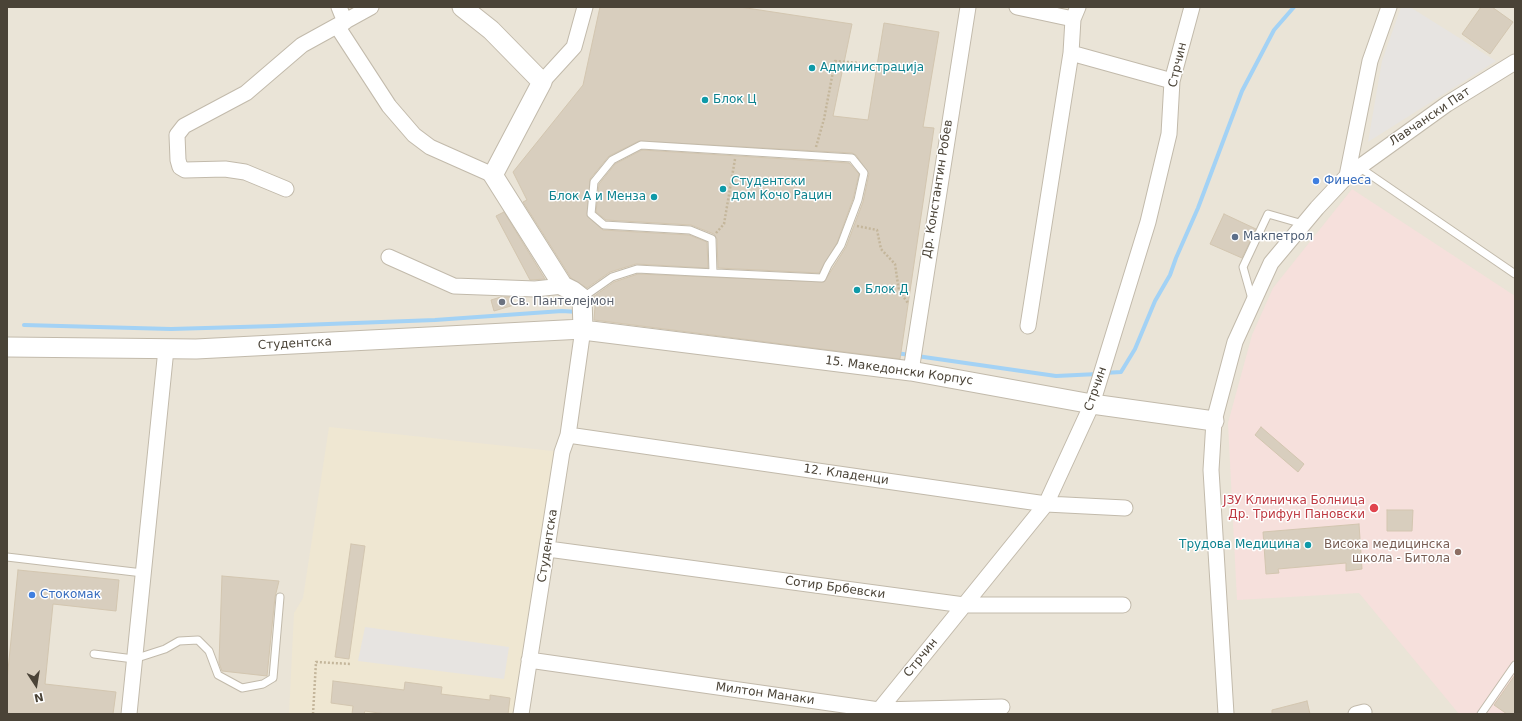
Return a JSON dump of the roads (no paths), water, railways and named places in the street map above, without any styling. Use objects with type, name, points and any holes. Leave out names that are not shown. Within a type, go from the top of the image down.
[{"type":"street","points":[[339,7],[341,24],[389,106],[414,135],[430,147],[493,175],[563,286],[582,298],[583,330]]},
{"type":"street","points":[[286,189],[245,172],[225,169],[185,170],[180,166],[178,160],[177,135],[184,126],[246,93],[302,45],[371,7]]},
{"type":"street","points":[[462,7],[491,30],[542,82]]},
{"type":"street","points":[[493,175],[542,82],[574,47],[585,7]]},
{"type":"street","name":"Др. Константин Робев","points":[[911,371],[968,7]]},
{"type":"street","points":[[1017,7],[1075,13],[1071,53],[1028,326]]},
{"type":"street","name":"Стрчин","points":[[878,712],[1046,504],[1092,404],[1148,222],[1169,134],[1172,81],[1192,7]]},
{"type":"street","points":[[1347,176],[1370,61],[1389,7]]},
{"type":"street","points":[[1071,53],[1172,81]]},
{"type":"street","name":"Лавчански Пат","points":[[1226,714],[1211,470],[1214,421],[1235,342],[1254,304],[1271,263],[1303,224],[1347,176],[1447,104],[1515,62]]},
{"type":"street","points":[[389,257],[454,286],[535,289],[563,286]]},
{"type":"street","name":"Студентска","points":[[7,347],[203,349],[583,330],[568,435],[562,452],[521,714]]},
{"type":"street","name":"15. Македонски Корпус","points":[[583,330],[911,371],[1092,404],[1214,421]]},
{"type":"street","points":[[129,714],[166,349]]},
{"type":"street","name":"12. Кладенци","points":[[568,435],[1046,504],[1125,508]]},
{"type":"street","name":"Сотир Брбевски","points":[[548,549],[964,605],[1123,605]]},
{"type":"street","name":"Милтон Манаки","points":[[529,660],[878,712],[1002,707]]},
{"type":"lane","points":[[582,298],[612,277],[637,269],[713,273],[822,278],[828,265],[841,245],[858,200],[864,173],[852,158],[641,146],[612,160],[594,182],[591,214],[604,225],[690,230],[712,239],[713,273]]},
{"type":"lane","points":[[1359,167],[1515,274]]},
{"type":"lane","points":[[1254,304],[1243,267],[1268,214],[1303,224]]},
{"type":"lane","points":[[7,557],[143,573]]},
{"type":"lane","points":[[94,654],[134,660],[165,649],[179,641],[198,640],[209,651],[218,675],[242,688],[263,684],[273,678],[280,597]]},
{"type":"lane","points":[[1481,714],[1515,665]]},
{"type":"waterway","points":[[1104,373],[1121,372],[1135,349],[1155,301],[1170,275],[1198,208],[1242,91],[1274,30],[1294,7]]},
{"type":"waterway","points":[[24,325],[171,329],[435,320],[562,311],[578,312]]},
{"type":"waterway","points":[[896,353],[1056,376],[1098,374]]},
{"type":"place","name":"Администрација","points":[[812,68]]},
{"type":"place","name":"Блок Ц","points":[[705,100]]},
{"type":"place","name":"Финеса","points":[[1316,181]]},
{"type":"place","name":"Студентски дом Кочо Рацин","points":[[723,189]]},
{"type":"place","name":"Блок А и Менза","points":[[654,197]]},
{"type":"place","name":"Макпетрол","points":[[1235,237]]},
{"type":"place","name":"Блок Д","points":[[857,290]]},
{"type":"place","name":"Св. Пантелејмон","points":[[502,302]]},
{"type":"place","name":"ЈЗУ Клиничка Болница Др. Трифун Пановски","points":[[1374,508]]},
{"type":"place","name":"Трудова Медицина","points":[[1308,545]]},
{"type":"place","name":"Висока медицинска школа - Битола","points":[[1458,552]]},
{"type":"place","name":"Стокомак","points":[[32,595]]}]
